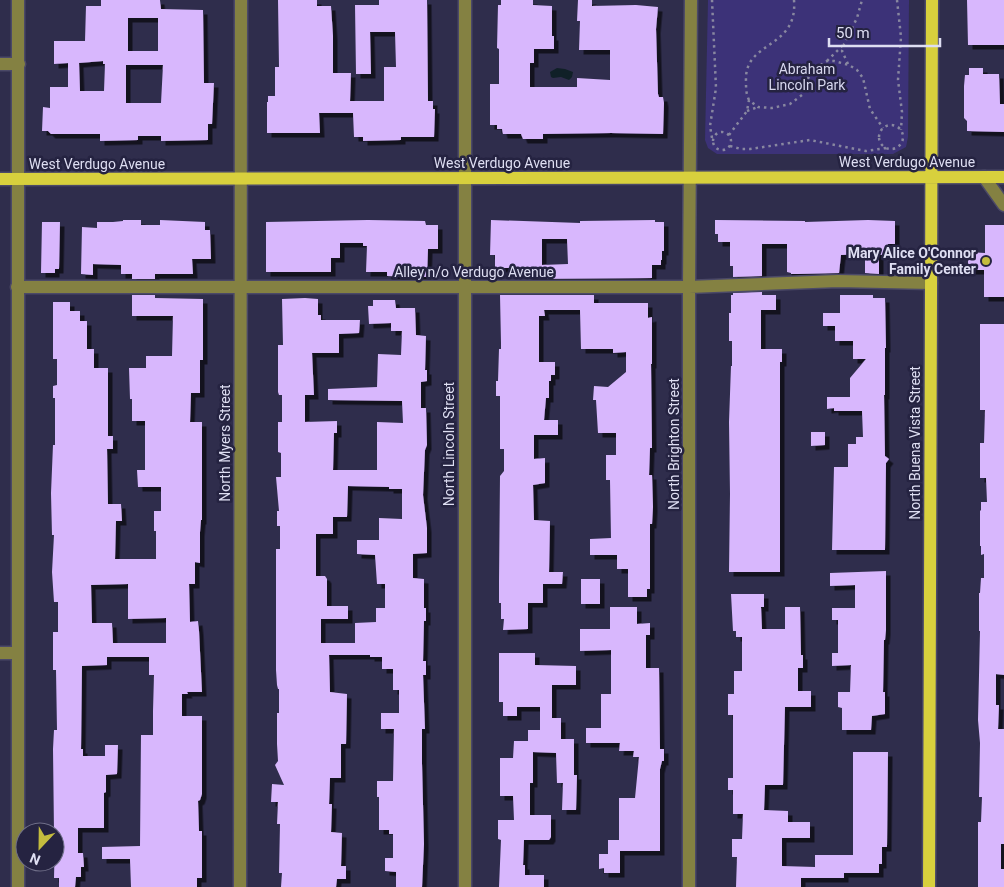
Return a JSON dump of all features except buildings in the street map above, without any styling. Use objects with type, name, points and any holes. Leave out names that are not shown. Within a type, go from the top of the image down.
[{"type":"main road","name":"North Buena Vista Street","points":[[929,887],[932,0]]},
{"type":"main road","name":"West Verdugo Avenue","points":[[0,179],[1004,177]]},
{"type":"street","points":[[18,0],[18,887]]},
{"type":"street","name":"North Myers Street","points":[[240,887],[241,0]]},
{"type":"street","name":"North Lincoln Street","points":[[465,0],[465,887]]},
{"type":"street","name":"North Brighton Street","points":[[690,887],[689,287],[691,0]]},
{"type":"street","points":[[0,64],[19,64]]},
{"type":"street","points":[[984,177],[1004,205]]},
{"type":"street","name":"Alley n/o Verdugo Avenue","points":[[17,287],[689,287],[838,281],[931,283]]},
{"type":"street","points":[[0,653],[18,653]]},
{"type":"path","points":[[712,0],[716,88],[710,126],[713,145],[717,149],[723,150],[730,146],[750,149],[810,140],[866,151],[886,148],[894,149],[900,145],[903,138],[898,80],[901,37],[897,0]]},
{"type":"path","points":[[747,112],[749,100],[745,77],[748,64],[751,58],[780,38],[790,25],[795,9],[794,0]]},
{"type":"path","points":[[849,65],[842,51],[857,18],[861,1]]},
{"type":"path","points":[[729,135],[747,112],[758,107],[772,108],[798,100],[814,69],[827,61],[844,44]]},
{"type":"path","points":[[768,46],[771,51]]},
{"type":"path","points":[[827,61],[849,65],[857,70],[863,78],[870,109],[884,128]]},
{"type":"path","points":[[795,84],[804,89]]},
{"type":"path","points":[[749,100],[758,107]]},
{"type":"path","points":[[886,148],[879,139],[881,131],[887,126],[894,126],[901,130]]},
{"type":"path","points":[[712,138],[715,133],[721,131],[729,135],[730,146]]},
{"type":"green space","name":"Abraham Lincoln Park","points":[[708,0],[909,0],[908,137],[906,147],[893,154],[717,154],[708,148],[705,140]]},
{"type":"water","points":[[557,68],[573,72],[572,77],[569,80],[561,77],[551,77],[550,72]]},
{"type":"place","name":"Mary Alice O'Connor Family Center","points":[[986,261]]}]
